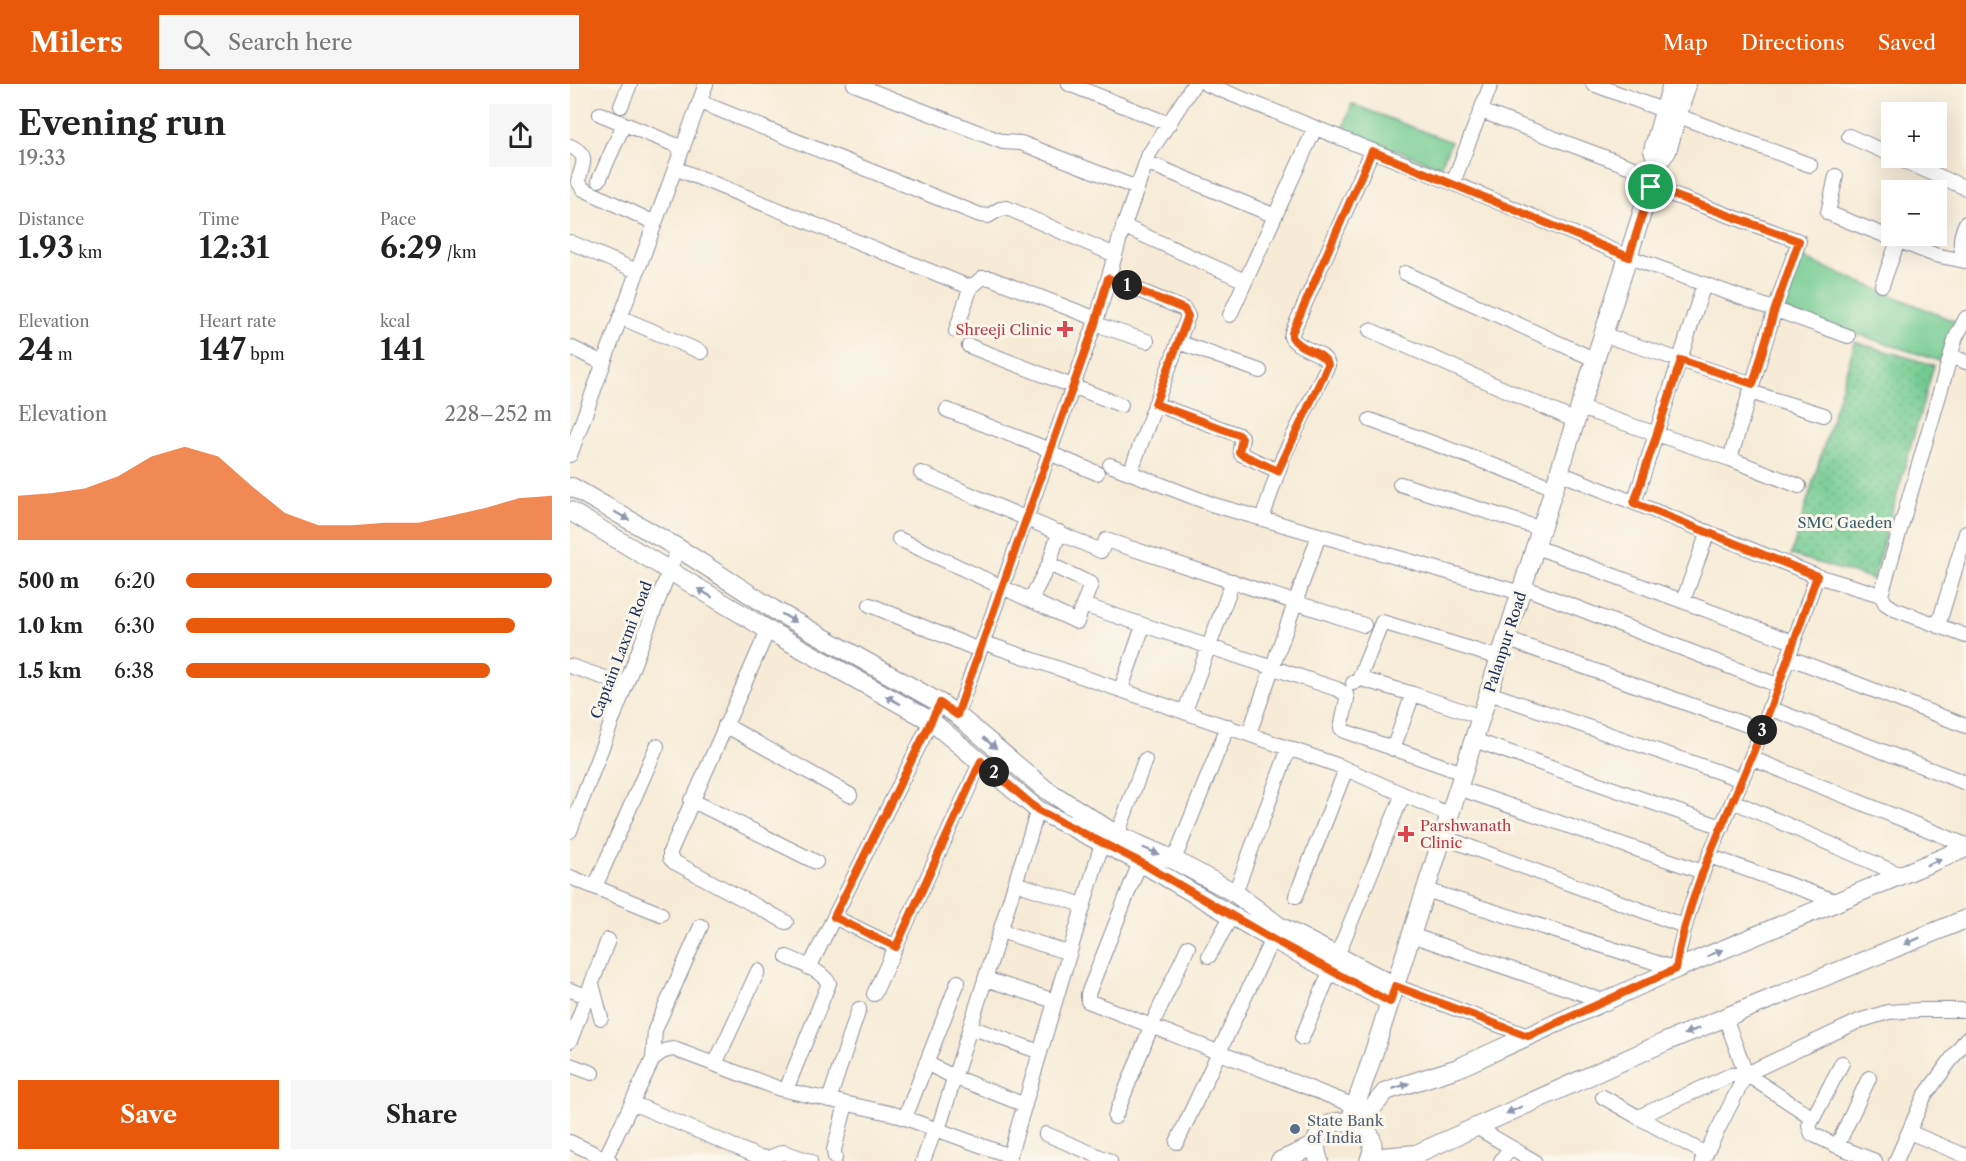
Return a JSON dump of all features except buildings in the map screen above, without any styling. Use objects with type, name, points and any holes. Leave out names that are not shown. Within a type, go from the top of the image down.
[{"type":"street","points":[[621,106],[630,84]]},
{"type":"street","points":[[570,455],[706,84]]},
{"type":"street","points":[[1069,84],[1169,124]]},
{"type":"street","points":[[957,715],[1096,321],[1123,226],[1149,154],[1194,84]]},
{"type":"street","points":[[1206,84],[1453,183],[1629,257],[1848,336]]},
{"type":"street","points":[[1453,183],[1491,84]]},
{"type":"street","points":[[1593,84],[1810,165]]},
{"type":"street","name":"Palanpur Road","points":[[1355,1117],[1392,994],[1654,175],[1667,151],[1672,84]]},
{"type":"street","name":"Palanpur Road","points":[[1671,114],[1687,84]]},
{"type":"street","points":[[861,85],[1003,142],[1021,143],[1137,188]]},
{"type":"street","points":[[700,102],[980,214],[988,216],[1007,208],[1114,255]]},
{"type":"street","points":[[1481,111],[1654,175],[1799,241],[1775,309],[1730,459]]},
{"type":"street","points":[[600,114],[683,148]]},
{"type":"street","points":[[599,180],[624,124]]},
{"type":"street","points":[[1230,315],[1315,128]]},
{"type":"street","points":[[1849,136],[1881,150]]},
{"type":"street","points":[[570,146],[582,154],[579,186],[655,223]]},
{"type":"street","points":[[1262,519],[1278,471],[1328,365],[1324,358],[1296,344],[1292,333],[1372,151]]},
{"type":"street","points":[[1146,162],[1275,216]]},
{"type":"street","points":[[675,168],[971,286]]},
{"type":"street","points":[[1920,168],[1966,188]]},
{"type":"street","points":[[1836,177],[1828,213],[1881,233]]},
{"type":"street","points":[[1966,223],[1960,236],[1960,248],[1966,261]]},
{"type":"street","points":[[1123,226],[1245,281]]},
{"type":"street","points":[[570,242],[637,272]]},
{"type":"street","points":[[1882,285],[1896,246]]},
{"type":"street","points":[[1913,246],[1935,255],[1966,261]]},
{"type":"street","points":[[1405,273],[1596,360]]},
{"type":"street","points":[[956,331],[971,286],[982,278],[990,278],[1147,341]]},
{"type":"street","points":[[1108,278],[1184,309],[1188,316],[1130,473]]},
{"type":"street","points":[[1634,503],[1704,284]]},
{"type":"street","points":[[620,317],[702,352]]},
{"type":"street","points":[[1966,318],[1956,337],[1881,595],[1885,603],[1894,609],[1966,636]]},
{"type":"street","points":[[1370,330],[1578,414],[1657,434],[1799,486]]},
{"type":"street","points":[[1604,335],[1681,360],[1824,415]]},
{"type":"street","points":[[1178,342],[1260,371]]},
{"type":"street","points":[[969,346],[1121,405]]},
{"type":"street","points":[[570,347],[603,363]]},
{"type":"street","points":[[1951,356],[1966,362]]},
{"type":"street","points":[[1155,404],[1239,435],[1242,438],[1239,452],[1241,454],[1278,471]]},
{"type":"street","points":[[947,410],[1096,472]]},
{"type":"street","points":[[1370,420],[1634,503],[1817,576],[1881,595]]},
{"type":"street","points":[[1110,465],[1214,505],[1319,536],[1522,590],[1778,686]]},
{"type":"street","points":[[921,473],[1101,551],[1106,540],[1364,625]]},
{"type":"street","points":[[1400,484],[1542,529]]},
{"type":"street","points":[[571,490],[678,548],[776,611],[940,703],[1045,789],[1140,862],[1272,939],[1334,963]]},
{"type":"street","points":[[570,511],[768,630],[931,721],[1038,810],[1109,839],[1173,860],[1234,894],[1334,963],[1392,994],[1528,1036]]},
{"type":"street","points":[[1031,599],[1049,564],[1059,532]]},
{"type":"street","points":[[1683,602],[1708,532]]},
{"type":"street","points":[[1938,626],[1966,533]]},
{"type":"street","points":[[1249,734],[1319,536]]},
{"type":"street","points":[[899,539],[1077,622],[1091,584],[1049,564]]},
{"type":"street","points":[[1536,547],[1793,642]]},
{"type":"street","name":"Captain Laxmi Road","points":[[570,831],[678,548]]},
{"type":"street","points":[[1676,969],[1690,904],[1751,758],[1817,576]]},
{"type":"street","points":[[1185,711],[1233,581]]},
{"type":"street","points":[[870,605],[980,646],[1121,689],[1228,726],[1346,769],[1450,814]]},
{"type":"street","points":[[1083,605],[1342,691],[1347,699],[1341,728],[1344,731],[1393,749],[1461,781],[1703,872]]},
{"type":"street","points":[[1342,691],[1359,679],[1382,622],[1500,658]]},
{"type":"street","points":[[1121,689],[1143,626]]},
{"type":"street","points":[[768,630],[670,847],[670,858],[786,922]]},
{"type":"street","points":[[1506,639],[1761,730]]},
{"type":"street","points":[[1788,657],[1966,726]]},
{"type":"street","points":[[570,666],[626,685]]},
{"type":"street","points":[[1359,679],[1481,717]]},
{"type":"street","points":[[1489,693],[1742,780]]},
{"type":"street","points":[[1393,749],[1413,694]]},
{"type":"street","points":[[809,968],[940,703]]},
{"type":"street","points":[[1769,708],[1966,783]]},
{"type":"street","points":[[725,725],[850,795]]},
{"type":"street","points":[[1173,860],[1228,726]]},
{"type":"street","points":[[1474,740],[1722,827]]},
{"type":"street","points":[[595,887],[657,746]]},
{"type":"street","points":[[1234,894],[1289,748]]},
{"type":"street","points":[[1751,758],[1966,847]]},
{"type":"street","points":[[653,1059],[665,1050],[674,1049],[786,1090],[905,1118],[1009,1158],[1083,905],[1109,839],[1145,760]]},
{"type":"street","points":[[874,994],[981,761]]},
{"type":"street","points":[[1296,896],[1346,769]]},
{"type":"street","points":[[1302,1038],[1403,794]]},
{"type":"street","points":[[692,800],[816,862]]},
{"type":"street","points":[[1733,801],[1901,875]]},
{"type":"street","points":[[923,1161],[954,1077],[1038,810]]},
{"type":"street","points":[[1443,837],[1684,926]]},
{"type":"street","points":[[1280,1161],[1318,1153],[1324,1129],[1332,1123],[1355,1117],[1386,1091],[1458,1068],[1676,969],[1966,847]]},
{"type":"street","points":[[1710,856],[1838,902]]},
{"type":"street","points":[[1140,862],[1088,998],[1091,1004],[1218,1053],[1355,1117],[1369,1136],[1372,1151],[1370,1160],[1416,1154],[1665,1042],[1966,919]]},
{"type":"street","points":[[570,877],[661,914]]},
{"type":"street","points":[[1015,883],[1083,905]]},
{"type":"street","points":[[1426,890],[1676,969]]},
{"type":"street","points":[[1209,956],[1232,915]]},
{"type":"street","points":[[834,917],[896,947]]},
{"type":"street","points":[[570,1142],[606,1160],[653,1059],[656,1030],[701,926]]},
{"type":"street","points":[[1000,931],[1070,953]]},
{"type":"street","points":[[1411,935],[1604,1001]]},
{"type":"street","points":[[1177,1142],[1272,939]]},
{"type":"street","points":[[570,1041],[608,940]]},
{"type":"street","points":[[1115,1117],[1151,1027],[1188,947]]},
{"type":"street","points":[[786,1090],[829,983],[826,978],[787,957]]},
{"type":"street","points":[[715,1064],[758,971]]},
{"type":"street","points":[[985,979],[1055,1001]]},
{"type":"street","points":[[905,1118],[958,982]]},
{"type":"street","points":[[570,990],[589,990]]},
{"type":"street","points":[[589,990],[601,1018]]},
{"type":"street","points":[[829,1100],[860,1010]]},
{"type":"street","points":[[1638,1117],[1731,1075],[1746,1074],[1859,1021],[1888,1012],[1966,1010]]},
{"type":"street","points":[[1725,1017],[1746,1074],[1813,1118]]},
{"type":"street","points":[[970,1027],[1040,1052]]},
{"type":"street","points":[[1896,1161],[1924,1097],[1966,1038]]},
{"type":"street","points":[[926,1063],[954,1077],[1024,1105]]},
{"type":"street","points":[[1842,1063],[1809,1130],[1837,1146],[1875,1161]]},
{"type":"street","points":[[570,1065],[591,1073]]},
{"type":"street","points":[[1603,1097],[1704,1158],[1746,1074]]},
{"type":"street","points":[[1837,1146],[1869,1078]]},
{"type":"street","points":[[632,1103],[759,1157],[769,1158],[783,1152],[810,1161]]},
{"type":"street","points":[[836,1158],[834,1150],[846,1104]]},
{"type":"street","points":[[1476,1127],[1533,1161]]},
{"type":"street","points":[[1909,1132],[1966,1156]]},
{"type":"street","points":[[1047,1134],[1110,1161]]},
{"type":"street","points":[[1501,1161],[1510,1147]]},
{"type":"green space","points":[[1352,104],[1451,142],[1440,167],[1343,130]]},
{"type":"green space","points":[[1798,256],[1956,322],[1943,362],[1779,309]]},
{"type":"green space","name":"SMC Gaeden","points":[[1855,342],[1934,365],[1873,579],[1791,555]]},
{"type":"place","name":"Shreeji Clinic","points":[[1065,329]]},
{"type":"place","name":"Parshwanath Clinic","points":[[1406,834]]},
{"type":"place","name":"State Bank of India","points":[[1295,1129]]},
{"type":"route","points":[[1372,151],[1629,257],[1651,187],[1799,241],[1775,309],[1753,384],[1681,360],[1634,503],[1817,576],[1751,758],[1690,904],[1676,969],[1528,1036],[1395,986],[1390,1002],[1272,939],[1140,862],[1038,810],[981,761],[896,947],[834,917],[940,703],[957,715],[1095,324],[1108,278],[1187,312],[1188,316],[1155,404],[1239,435],[1242,438],[1239,452],[1241,454],[1278,471],[1328,365],[1324,358],[1296,344],[1292,333],[1372,151]]}]
